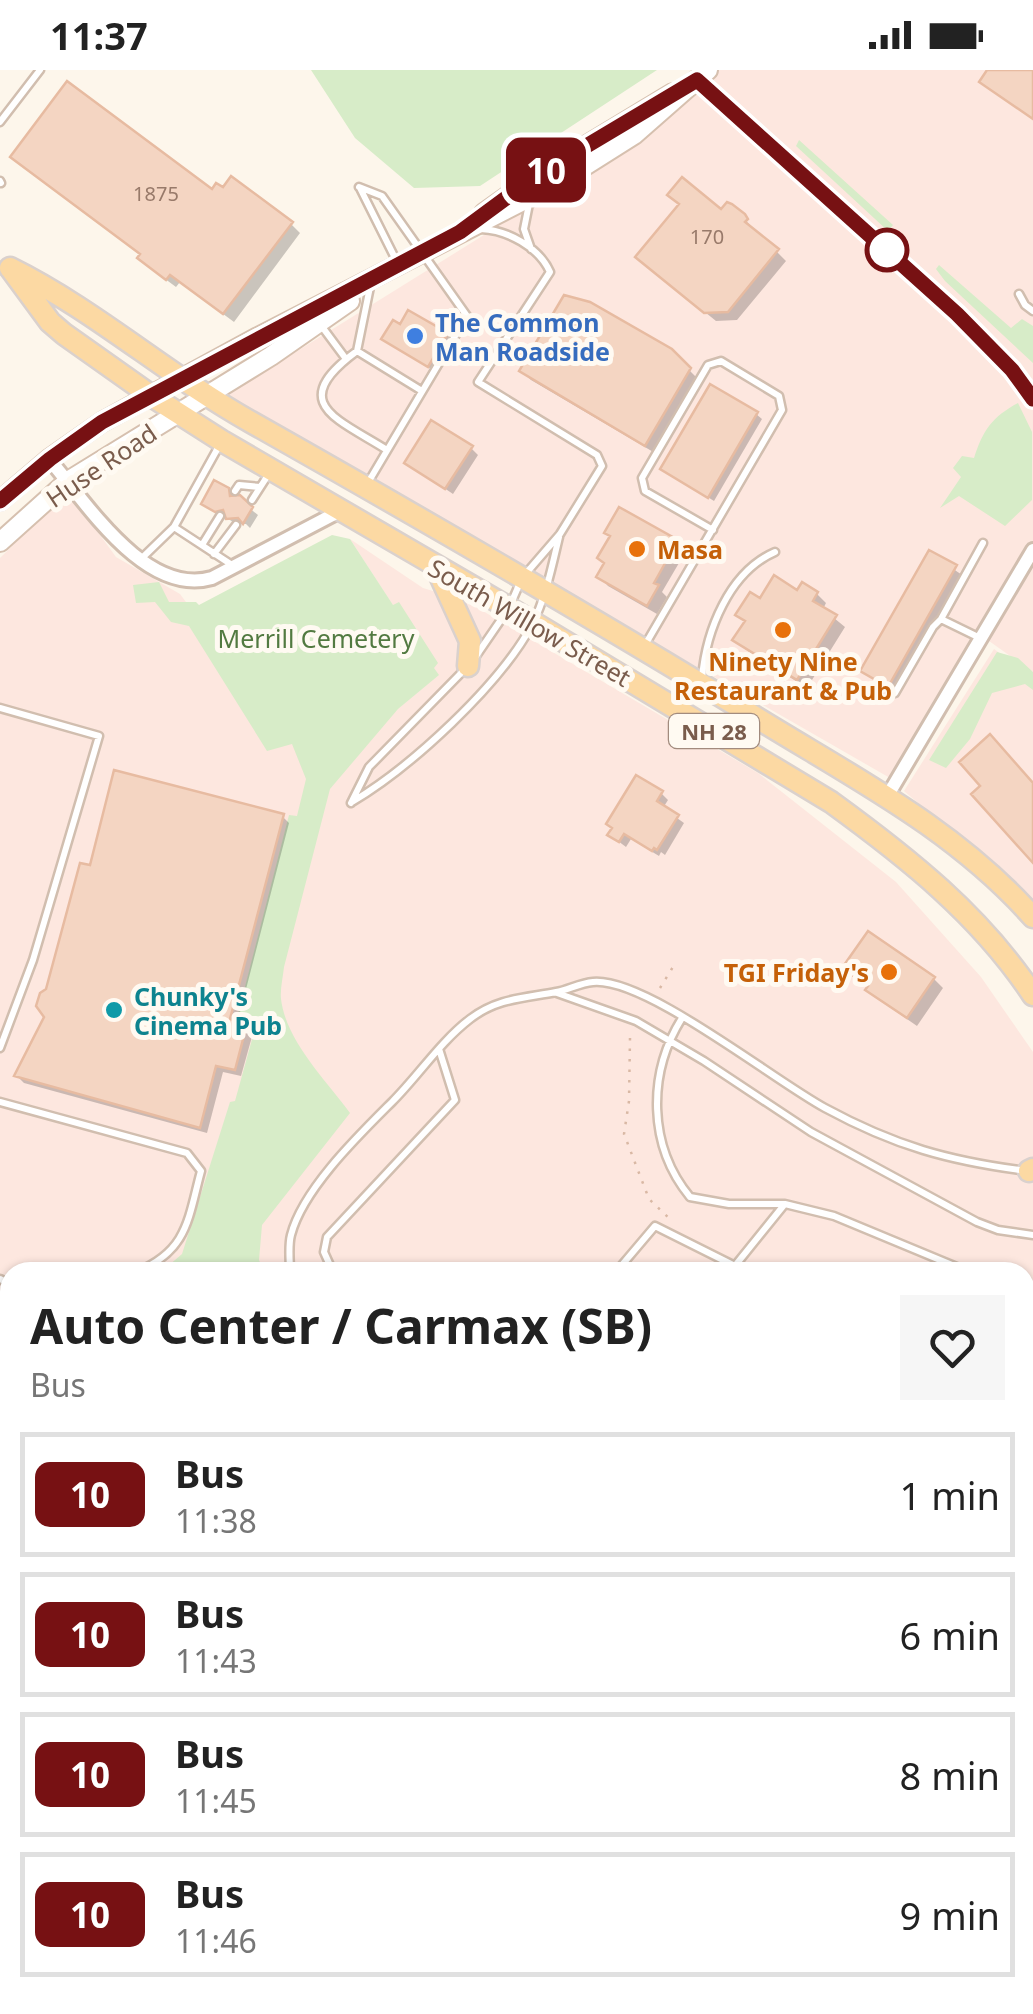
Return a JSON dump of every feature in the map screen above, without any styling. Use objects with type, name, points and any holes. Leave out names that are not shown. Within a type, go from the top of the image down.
[{"type":"main road","name":"South Willow Street","points":[[5,265],[62,295],[208,396],[888,796],[968,852],[1033,916]]},
{"type":"main road","name":"South Willow Street","points":[[5,265],[50,322],[152,397],[222,441],[266,478],[342,510],[509,608],[795,779],[892,846],[972,918],[1033,995]]},
{"type":"main road","points":[[436,567],[468,636],[468,666]]},
{"type":"street","points":[[400,266],[531,199],[634,135],[702,75]]},
{"type":"street","points":[[460,232],[525,183],[702,75]]},
{"type":"street","points":[[702,75],[957,314],[1012,370],[1033,399]]},
{"type":"street","name":"Huse Road","points":[[0,542],[68,481],[208,396],[400,266]]},
{"type":"street","name":"Huse Road","points":[[0,501],[102,422],[400,266]]},
{"type":"street","points":[[50,459],[109,532],[141,559],[180,581],[196,582],[234,566],[342,510]]},
{"type":"street","points":[[888,796],[1033,550]]},
{"type":"lane","points":[[0,122],[40,70]]},
{"type":"lane","points":[[0,106],[13,106]]},
{"type":"lane","points":[[365,487],[466,316],[382,196],[359,187],[400,266]]},
{"type":"lane","points":[[531,199],[524,229],[532,250]]},
{"type":"lane","points":[[460,232],[497,230],[532,250],[548,266],[549,276],[478,382],[597,454],[602,466],[560,534],[522,578],[483,650],[369,767],[351,803],[400,770],[498,671],[533,623],[560,534]]},
{"type":"lane","points":[[370,287],[358,351],[327,375],[321,388],[322,404],[329,414],[387,450]]},
{"type":"lane","points":[[1019,294],[1033,311]]},
{"type":"lane","points":[[320,323],[346,359]]},
{"type":"lane","points":[[358,351],[422,390]]},
{"type":"lane","points":[[642,650],[712,530],[782,410],[780,396],[721,361],[708,365],[642,478],[645,491],[712,530]]},
{"type":"lane","points":[[141,559],[174,528],[222,441]]},
{"type":"lane","points":[[235,490],[239,485],[266,478]]},
{"type":"lane","points":[[252,500],[266,478]]},
{"type":"lane","points":[[202,546],[220,516]]},
{"type":"lane","points":[[214,554],[236,525]]},
{"type":"lane","points":[[174,528],[234,566]]},
{"type":"lane","points":[[895,693],[983,543]]},
{"type":"lane","points":[[702,684],[706,642],[722,609],[747,568],[775,552]]},
{"type":"lane","points":[[941,619],[982,639]]},
{"type":"lane","points":[[0,708],[99,736],[28,976],[0,1048]]},
{"type":"lane","points":[[290,1262],[290,1235],[314,1190],[438,1049],[472,1017],[517,996],[556,992],[593,982],[647,997],[811,1100],[915,1150],[965,1164],[1032,1171]]},
{"type":"lane","points":[[556,992],[636,1020],[811,1132],[977,1222],[998,1230],[1033,1234]]},
{"type":"lane","points":[[682,1018],[669,1039],[656,1102],[662,1146],[672,1176],[690,1198],[729,1204],[785,1204],[834,1216],[947,1262]]},
{"type":"lane","points":[[328,1262],[324,1252],[327,1237],[455,1100],[438,1049]]},
{"type":"lane","points":[[0,1102],[187,1153],[201,1171],[184,1235],[161,1262]]},
{"type":"lane","points":[[738,1262],[785,1204]]},
{"type":"lane","points":[[624,1262],[655,1226],[719,1262]]},
{"type":"path","points":[[660,988],[676,962]]},
{"type":"path","points":[[630,1038],[624,1134],[649,1199],[673,1222]]},
{"type":"shaded area","points":[[719,70],[1033,70],[1033,672],[989,641],[890,778],[225,396],[624,148]]},
{"type":"shaded area","points":[[68,491],[116,557],[180,594],[317,777],[438,675],[350,539],[423,588],[466,601],[758,773],[896,882],[981,977],[1033,1052],[1033,1262],[0,1262],[0,558]]},
{"type":"shaded area","points":[[994,649],[1033,678],[1033,909],[978,854],[904,791]]},
{"type":"green space","points":[[311,70],[657,70],[480,186],[414,188],[355,138]]},
{"type":"green space","points":[[799,140],[893,225],[888,231],[796,146]]},
{"type":"green space","points":[[939,265],[1011,328],[1022,319],[1033,326],[1033,363],[945,281],[936,269]]},
{"type":"green space","points":[[1018,403],[1032,432],[1032,500],[1005,526],[959,496],[940,508],[961,477],[953,468],[962,456],[974,458],[990,425]]},
{"type":"green space","name":"Merrill Cemetery","points":[[332,535],[350,539],[393,605],[399,602],[438,663],[434,668],[439,675],[398,709],[330,789],[284,967],[281,999],[284,1015],[308,1059],[350,1113],[262,1225],[260,1262],[173,1262],[182,1254],[230,1102],[235,1101],[256,1025],[249,1017],[238,1014],[289,815],[297,816],[306,779],[292,744],[267,751],[189,626],[171,622],[155,602],[136,603],[133,585],[159,582],[169,602],[199,605]]},
{"type":"green space","points":[[997,652],[1018,658],[1033,672],[1033,690],[1025,684],[992,693],[970,739],[946,768],[929,760]]},
{"type":"building","points":[[987,70],[1033,70],[1033,119],[979,82]]},
{"type":"building","points":[[67,81],[212,189],[216,183],[223,187],[231,176],[293,222],[223,314],[170,275],[166,280],[137,258],[140,254],[10,157]]},
{"type":"building","points":[[682,177],[721,209],[727,202],[732,204],[745,214],[745,222],[779,249],[728,312],[704,313],[635,257],[679,204],[667,195]]},
{"type":"building","points":[[564,295],[590,302],[672,349],[691,368],[645,446],[519,371]]},
{"type":"building","name":"The Common Man Roadside","points":[[408,310],[448,333],[428,367],[381,339],[393,320],[400,324]]},
{"type":"building","points":[[710,384],[758,412],[708,498],[660,469]]},
{"type":"building","points":[[431,420],[473,446],[445,489],[404,463]]},
{"type":"building","points":[[214,480],[229,488],[230,496],[240,495],[253,507],[243,524],[238,518],[226,519],[223,510],[215,512],[201,504]]},
{"type":"building","name":"Masa","points":[[619,507],[678,540],[654,583],[659,585],[647,606],[596,577],[604,563],[597,558],[610,536],[604,533]]},
{"type":"building","points":[[929,550],[957,565],[888,687],[860,671]]},
{"type":"building","name":"Ninety Nine Restaurant & Pub","points":[[774,575],[797,590],[802,582],[818,592],[813,601],[837,615],[797,680],[732,640],[745,621],[735,615],[750,592],[760,598]]},
{"type":"building","points":[[990,734],[1033,783],[1033,863],[971,794],[980,786],[959,762]]},
{"type":"building","points":[[114,770],[284,814],[230,1019],[247,1024],[235,1070],[216,1066],[200,1128],[14,1076],[44,1017],[36,1006],[40,993],[46,989],[80,863],[90,865]]},
{"type":"building","points":[[636,775],[663,791],[657,801],[679,815],[657,850],[652,851],[624,834],[619,842],[607,835],[612,828],[606,824]]},
{"type":"building","name":"TGI Friday's","points":[[868,931],[935,977],[907,1018],[865,990],[868,986],[842,968]]},
{"type":"bus line","name":"10","points":[[0,501],[102,422],[460,232],[536,176],[697,80],[988,343],[1033,399]]},
{"type":"place","name":"The Common Man Roadside","points":[[415,336]]},
{"type":"place","name":"Masa","points":[[637,549]]},
{"type":"place","name":"Ninety Nine Restaurant & Pub","points":[[783,630]]},
{"type":"place","name":"TGI Friday's","points":[[889,972]]},
{"type":"place","name":"Chunky's Cinema Pub","points":[[114,1010]]}]
